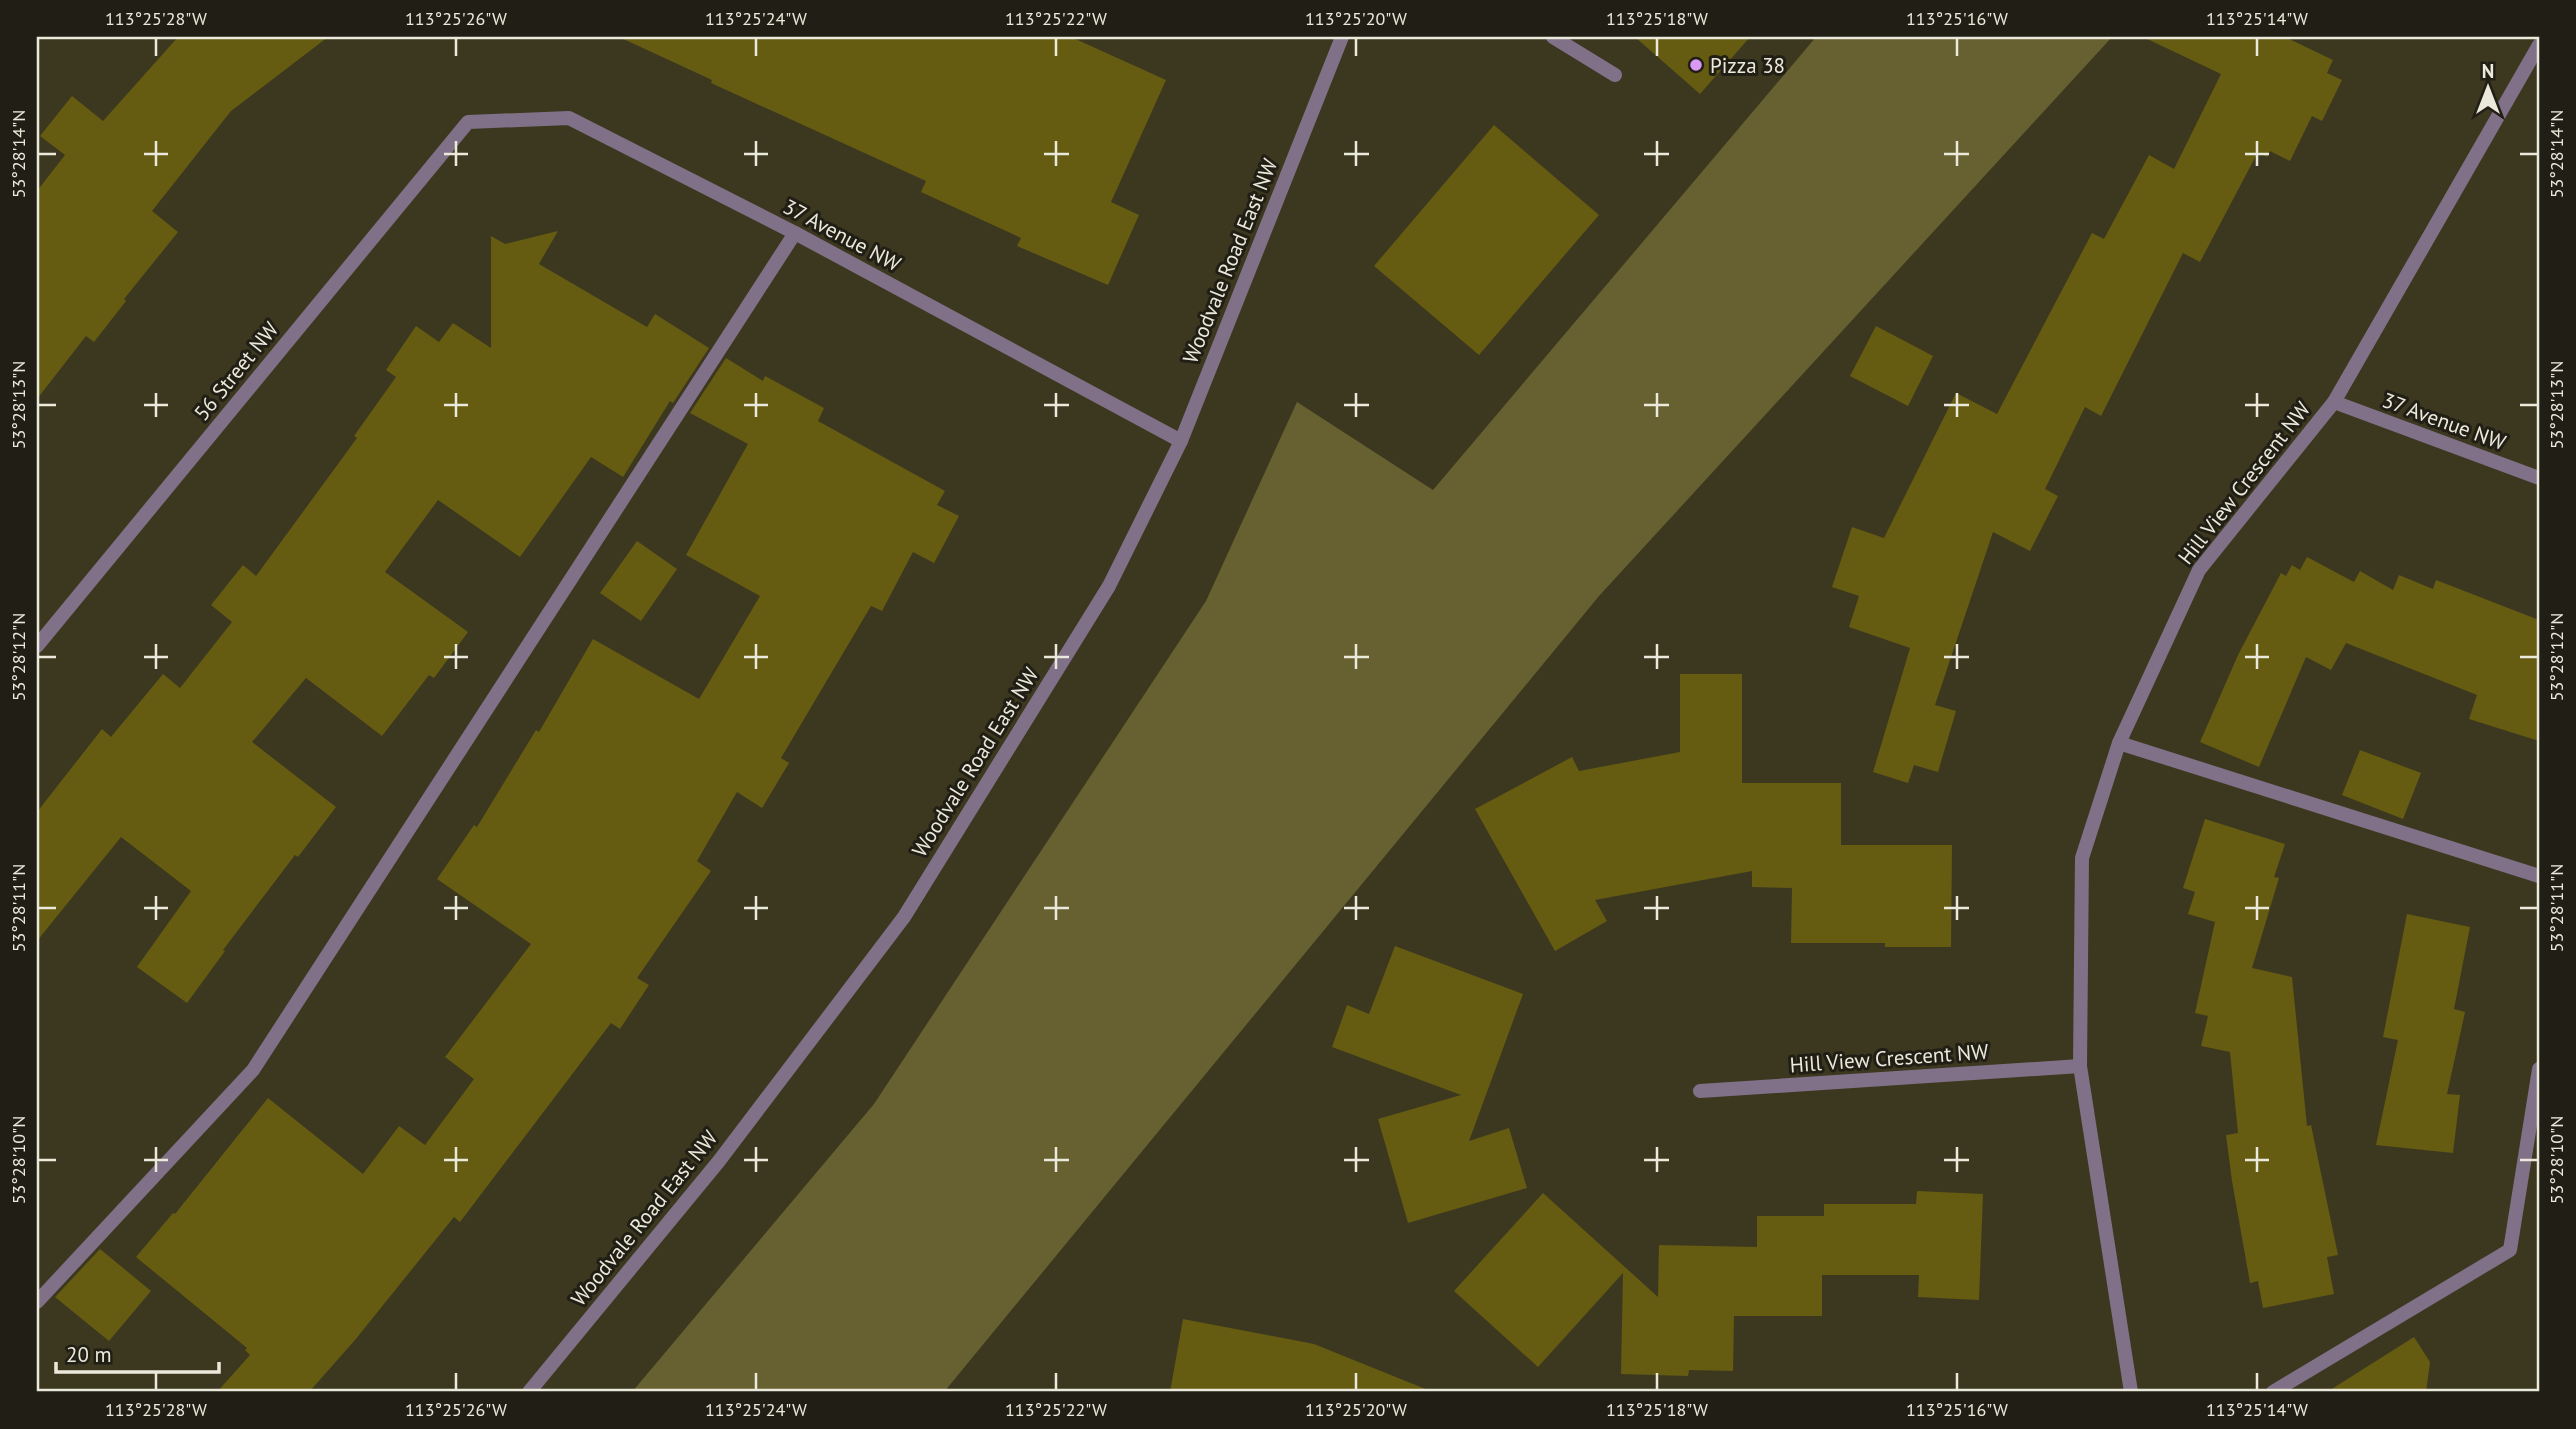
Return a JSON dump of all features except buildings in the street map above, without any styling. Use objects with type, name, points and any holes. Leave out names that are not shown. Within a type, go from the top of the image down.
[{"type":"street","points":[[1553,37],[1615,75]]},
{"type":"street","name":"Woodvale Road East NW","points":[[529,1392],[719,1161],[904,918],[1109,586],[1181,441],[1339,38]]},
{"type":"street","name":"Hill View Crescent NW","points":[[2131,1392],[2080,1066],[2081,858],[2119,743],[2199,570],[2334,402],[2539,45]]},
{"type":"street","name":"37 Avenue NW","points":[[468,122],[569,118],[795,233],[1181,441]]},
{"type":"street","name":"56 Street NW","points":[[37,646],[468,122]]},
{"type":"street","points":[[37,1302],[253,1070],[795,233]]},
{"type":"street","name":"37 Avenue NW","points":[[2334,402],[2539,478]]},
{"type":"street","points":[[2119,743],[2539,876]]},
{"type":"street","name":"Hill View Crescent NW","points":[[1700,1091],[2080,1066]]},
{"type":"street","points":[[2273,1392],[2511,1250],[2539,1069]]},
{"type":"shaded area","points":[[1816,37],[2112,37],[1599,596],[944,1392],[632,1392],[874,1104],[1206,601],[1297,402],[1433,490]]},
{"type":"place","name":"Pizza 38","points":[[1696,65]]}]
